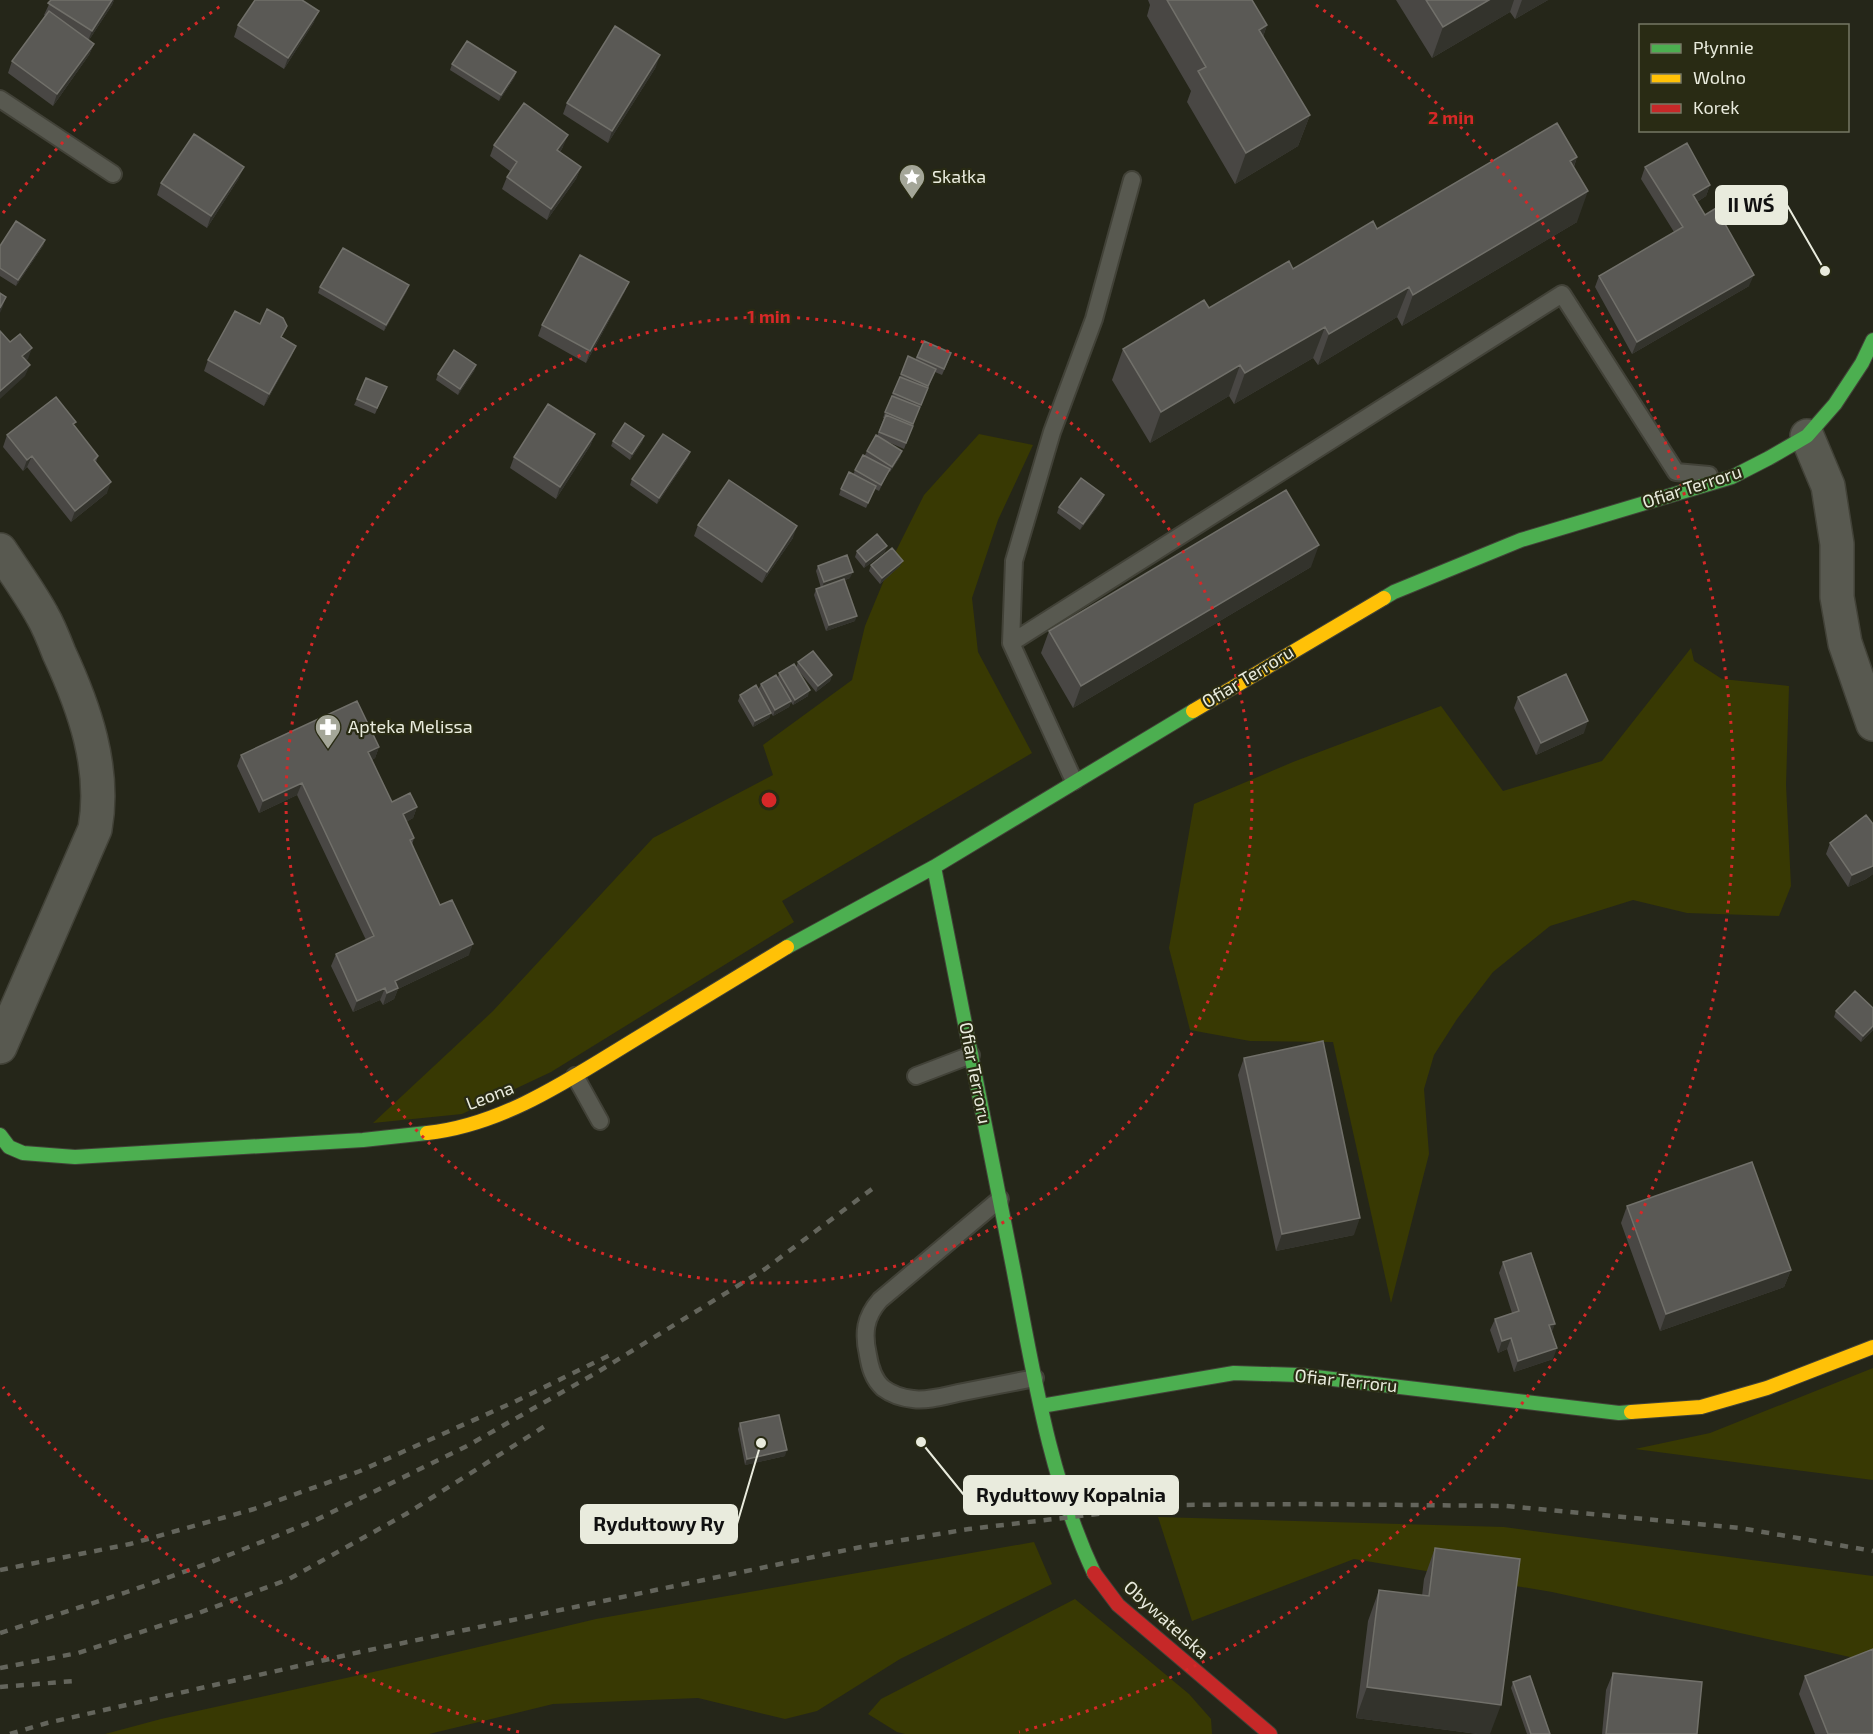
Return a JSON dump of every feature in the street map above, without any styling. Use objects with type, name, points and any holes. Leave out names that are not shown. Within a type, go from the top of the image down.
[{"type":"street","name":"Ofiar Terroru","points":[[1873,340],[1862,363],[1835,404],[1807,436],[1769,458],[1732,477],[1521,540],[1410,584],[1299,647],[934,867],[1041,1406],[1234,1373],[1299,1375],[1619,1413],[1701,1407],[1767,1388],[1873,1347]]},
{"type":"street","points":[[1807,436],[1828,486],[1837,544],[1837,597],[1845,643],[1873,724]]},
{"type":"street","points":[[0,550],[42,615],[78,693],[89,732],[99,790],[99,810],[95,829],[0,1047]]},
{"type":"street","name":"Leona","points":[[3,1144],[43,1156],[75,1157],[363,1140],[439,1132],[478,1123],[546,1094],[812,932],[934,867]]},
{"type":"street","name":"Obywatelska","points":[[1041,1406],[1070,1517],[1088,1564],[1096,1578],[1118,1605],[1264,1732]]},
{"type":"lane","points":[[0,99],[113,174]]},
{"type":"lane","points":[[1074,781],[1011,643],[1014,561],[1052,432],[1094,319],[1132,180]]},
{"type":"lane","points":[[1011,643],[1562,294],[1676,472],[1732,477]]},
{"type":"lane","points":[[916,1076],[971,1055]]},
{"type":"lane","points":[[575,1076],[600,1121]]},
{"type":"lane","points":[[1000,1199],[880,1300],[866,1321],[867,1352],[876,1380],[884,1389],[896,1395],[914,1399],[1035,1378]]},
{"type":"shaded area","points":[[979,434],[1033,445],[998,520],[972,598],[978,652],[1032,753],[782,901],[794,922],[551,1072],[462,1114],[373,1123],[493,1011],[653,838],[773,775],[763,745],[852,680],[865,626],[896,551],[924,495]]},
{"type":"shaded area","points":[[1691,648],[1694,661],[1722,679],[1789,686],[1786,785],[1791,886],[1779,916],[1687,913],[1633,900],[1550,926],[1493,972],[1457,1019],[1434,1055],[1424,1089],[1429,1154],[1391,1303],[1333,1042],[1250,1041],[1190,1030],[1169,948],[1194,804],[1293,762],[1441,706],[1503,791],[1602,761]]},
{"type":"shaded area","points":[[1873,1368],[1873,1480],[1635,1449],[1710,1433]]},
{"type":"shaded area","points":[[1158,1517],[1504,1527],[1873,1576],[1873,1662],[1552,1592],[1354,1559],[1192,1621]]},
{"type":"shaded area","points":[[1034,1542],[1052,1584],[900,1659],[817,1711],[785,1719],[698,1698],[553,1704],[429,1734],[105,1734],[161,1719],[596,1619]]},
{"type":"shaded area","points":[[1075,1599],[1189,1694],[1211,1719],[1212,1734],[905,1734],[897,1732],[868,1714],[881,1699]]},
{"type":"building","points":[[51,0],[112,0],[92,31],[48,3]]},
{"type":"building","points":[[255,0],[302,0],[319,11],[288,58],[238,25]]},
{"type":"building","points":[[1167,0],[1252,0],[1267,25],[1259,30],[1310,115],[1246,153],[1198,71],[1206,67]]},
{"type":"building","points":[[1426,0],[1489,0],[1443,27]]},
{"type":"building","points":[[49,11],[94,44],[57,94],[12,61]]},
{"type":"building","points":[[615,26],[660,55],[612,131],[567,103]]},
{"type":"building","points":[[467,41],[516,72],[501,95],[452,64]]},
{"type":"building","points":[[524,103],[568,135],[557,150],[581,167],[551,209],[507,177],[517,162],[494,145]]},
{"type":"building","points":[[1557,123],[1577,157],[1570,161],[1588,191],[1413,295],[1409,287],[1329,334],[1325,327],[1245,373],[1240,365],[1161,412],[1123,349],[1204,300],[1209,308],[1289,261],[1293,269],[1373,221],[1377,229]]},
{"type":"building","points":[[194,134],[244,167],[211,216],[161,183]]},
{"type":"building","points":[[1687,143],[1710,185],[1693,195],[1705,215],[1716,208],[1754,275],[1637,342],[1599,276],[1683,227],[1645,167]]},
{"type":"building","points":[[16,221],[45,240],[18,280],[0,268],[0,246]]},
{"type":"building","points":[[343,248],[409,285],[386,325],[320,287]]},
{"type":"building","points":[[580,255],[629,282],[590,351],[542,325]]},
{"type":"building","points":[[0,293],[6,297],[0,308]]},
{"type":"building","points":[[267,309],[283,318],[287,326],[281,337],[296,346],[269,394],[208,360],[235,311],[260,324]]},
{"type":"building","points":[[0,331],[10,342],[20,334],[32,348],[22,356],[30,365],[0,391]]},
{"type":"building","points":[[924,341],[951,353],[944,369],[917,357]]},
{"type":"building","points":[[454,350],[476,365],[460,389],[438,374]]},
{"type":"building","points":[[908,356],[936,369],[928,386],[901,374]]},
{"type":"building","points":[[900,377],[928,388],[921,405],[893,393]]},
{"type":"building","points":[[366,378],[387,387],[377,408],[357,399]]},
{"type":"building","points":[[892,396],[920,407],[913,424],[885,412]]},
{"type":"building","points":[[56,397],[76,422],[73,424],[98,456],[94,460],[111,482],[75,511],[32,456],[27,460],[7,435]]},
{"type":"building","points":[[548,404],[595,434],[560,487],[514,457]]},
{"type":"building","points":[[886,415],[913,426],[906,443],[879,432]]},
{"type":"building","points":[[625,423],[644,436],[632,454],[613,441]]},
{"type":"building","points":[[663,434],[690,452],[659,498],[632,479]]},
{"type":"building","points":[[876,435],[902,451],[892,467],[867,451]]},
{"type":"building","points":[[863,455],[890,469],[881,485],[855,470]]},
{"type":"building","points":[[849,472],[876,486],[868,503],[841,489]]},
{"type":"building","points":[[1081,478],[1104,495],[1083,524],[1059,507]]},
{"type":"building","points":[[729,480],[797,526],[767,572],[698,525]]},
{"type":"building","points":[[1286,490],[1319,545],[1081,686],[1049,631]]},
{"type":"building","points":[[877,534],[887,546],[866,562],[857,551]]},
{"type":"building","points":[[892,548],[903,561],[882,578],[871,565]]},
{"type":"building","points":[[847,555],[853,572],[824,582],[818,566]]},
{"type":"building","points":[[844,579],[857,616],[829,625],[816,589]]},
{"type":"building","points":[[813,651],[832,675],[818,686],[798,662]]},
{"type":"building","points":[[794,664],[810,690],[795,700],[779,673]]},
{"type":"building","points":[[1566,674],[1588,721],[1541,743],[1518,697]]},
{"type":"building","points":[[776,675],[791,701],[775,710],[761,684]]},
{"type":"building","points":[[756,685],[771,713],[755,721],[740,695]]},
{"type":"building","points":[[357,701],[379,747],[368,752],[392,802],[410,793],[417,807],[403,814],[414,838],[410,840],[440,905],[452,900],[473,944],[395,981],[398,988],[387,993],[385,988],[357,1001],[336,954],[374,936],[302,783],[263,801],[241,755]]},
{"type":"building","points":[[1866,815],[1873,824],[1873,866],[1852,875],[1830,843]]},
{"type":"building","points":[[1855,991],[1873,1008],[1873,1026],[1863,1036],[1836,1011]]},
{"type":"building","points":[[1323,1041],[1360,1218],[1282,1234],[1244,1058]]},
{"type":"building","points":[[1752,1162],[1791,1270],[1666,1314],[1627,1206]]},
{"type":"building","points":[[1531,1253],[1555,1324],[1549,1325],[1557,1348],[1518,1361],[1511,1338],[1502,1341],[1495,1319],[1519,1311],[1503,1262]]},
{"type":"building","points":[[779,1415],[787,1450],[747,1459],[740,1423]]},
{"type":"building","points":[[1435,1548],[1520,1559],[1501,1705],[1367,1687],[1379,1590],[1429,1596]]},
{"type":"building","points":[[1873,1649],[1873,1734],[1828,1734],[1805,1676]]},
{"type":"building","points":[[1613,1673],[1702,1682],[1697,1734],[1606,1734]]},
{"type":"building","points":[[1530,1676],[1550,1734],[1531,1734],[1513,1682]]},
{"type":"railway","points":[[0,1633],[209,1563],[316,1520],[467,1446],[596,1373],[765,1269],[876,1186]]},
{"type":"railway","points":[[0,1570],[130,1544],[254,1509],[360,1471],[514,1402],[610,1355]]},
{"type":"railway","points":[[0,1668],[78,1653],[196,1614],[289,1579],[406,1514],[545,1426]]},
{"type":"railway","points":[[10,1734],[47,1723],[360,1652],[861,1547],[969,1529],[1174,1505],[1506,1506],[1740,1528],[1873,1551]]},
{"type":"railway","points":[[0,1687],[74,1681]]},
{"type":"traffic: fast","points":[[1384,598],[1521,540],[1732,477],[1769,458],[1807,436],[1835,404],[1862,363],[1873,340]]},
{"type":"traffic: fast","points":[[787,947],[934,867],[1193,711]]},
{"type":"traffic: fast","points":[[934,867],[1044,1423],[1065,1499],[1094,1573]]},
{"type":"traffic: fast","points":[[0,1135],[9,1147],[23,1153],[75,1157],[363,1140],[427,1133]]},
{"type":"traffic: fast","points":[[1041,1406],[1234,1373],[1299,1375],[1619,1413],[1631,1412]]},
{"type":"traffic: slow","points":[[1193,711],[1384,598]]},
{"type":"traffic: slow","points":[[427,1133],[482,1121],[535,1098],[787,947]]},
{"type":"traffic: slow","points":[[1631,1412],[1701,1407],[1767,1388],[1873,1347]]},
{"type":"traffic: jam","points":[[1094,1573],[1118,1605],[1270,1734]]},
{"type":"place","name":"Skałka","points":[[912,200]]},
{"type":"place","name":"II WŚ","points":[[1825,271]]},
{"type":"place","name":"Apteka Melissa","points":[[328,750]]},
{"type":"place","name":"Rydułtowy Kopalnia","points":[[921,1442]]},
{"type":"place","name":"Rydułtowy Ry","points":[[761,1443]]}]
